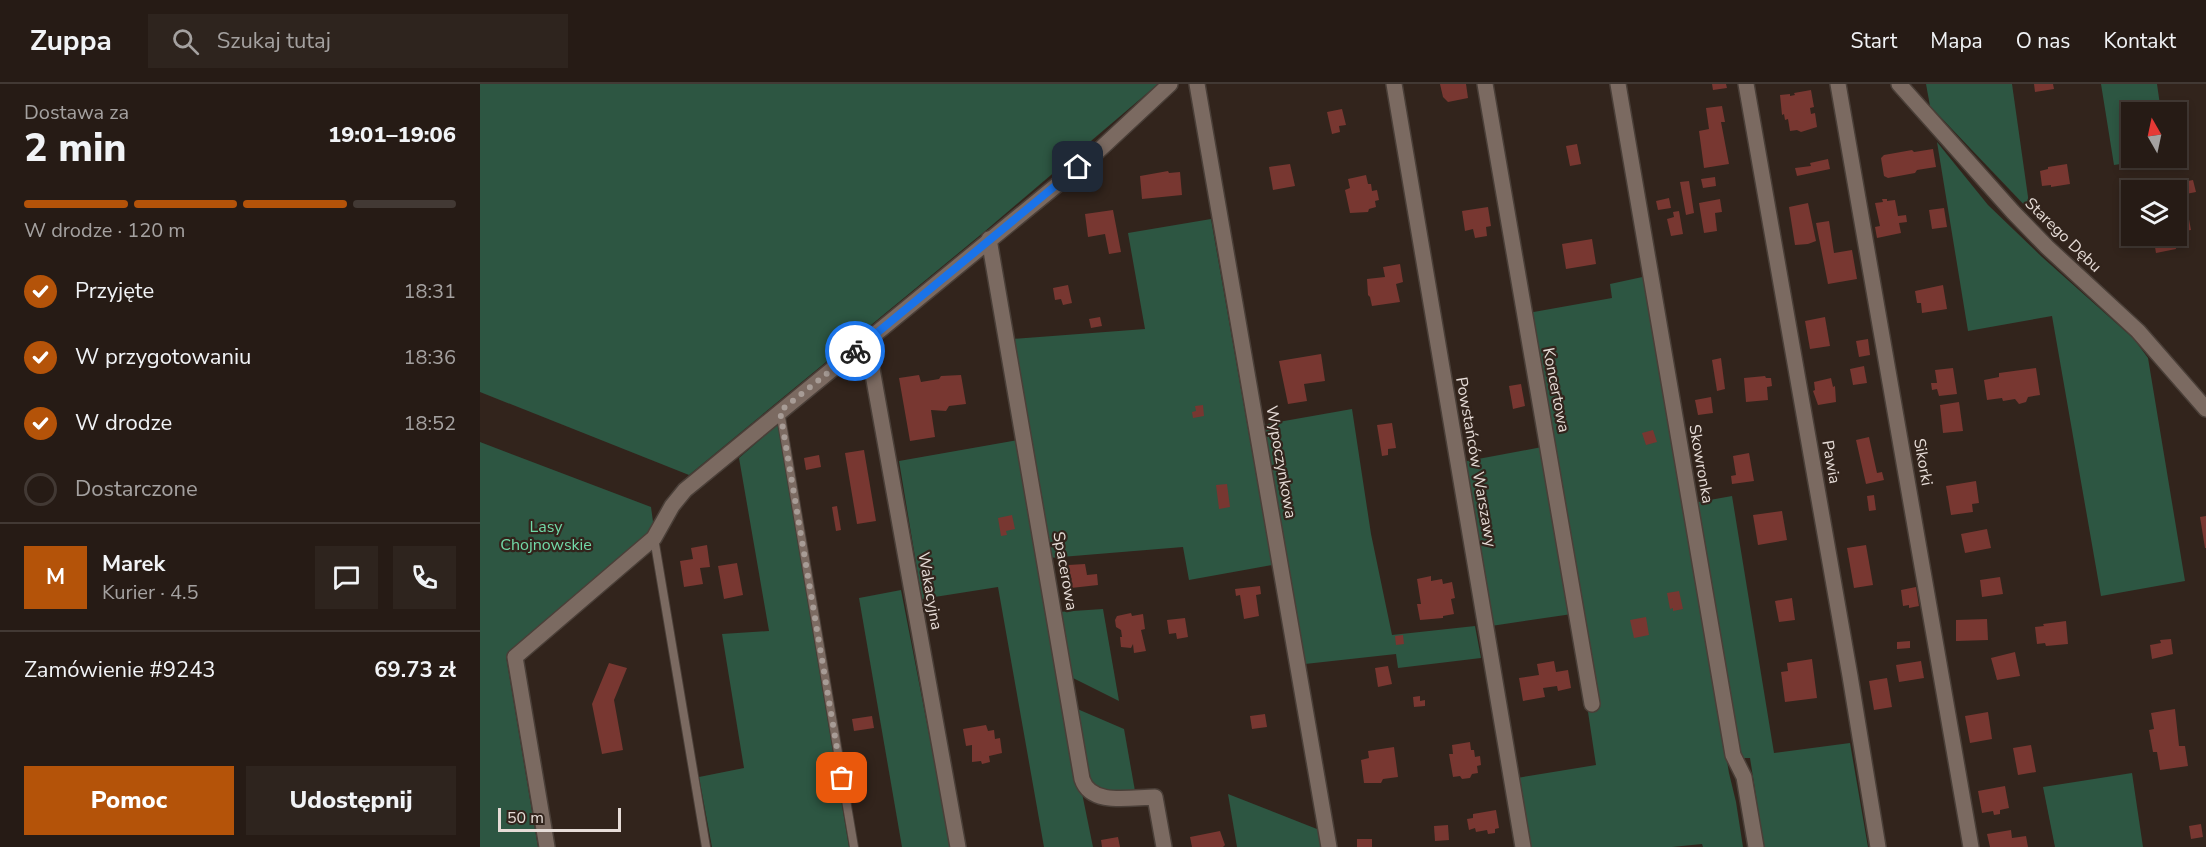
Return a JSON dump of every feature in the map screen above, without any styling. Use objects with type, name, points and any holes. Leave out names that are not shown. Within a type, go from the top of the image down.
[{"type":"street","points":[[547,847],[515,657],[654,538],[672,506],[685,490],[1095,153],[1170,84]]},
{"type":"street","name":"Wypoczynkowa","points":[[1197,84],[1329,847]]},
{"type":"street","name":"Powstańców Warszawy","points":[[1394,84],[1522,847]]},
{"type":"street","name":"Koncertowa","points":[[1485,84],[1592,704]]},
{"type":"street","name":"Skowronka","points":[[1617,84],[1733,755],[1744,777],[1756,847]]},
{"type":"street","name":"Pawia","points":[[1746,84],[1878,847]]},
{"type":"street","name":"Sikorki","points":[[1838,84],[1971,847]]},
{"type":"street","name":"Starego Dębu","points":[[1899,84],[2013,212],[2047,247],[2138,331],[2206,409]]},
{"type":"street","name":"Spacerowa","points":[[989,239],[1082,780],[1087,790],[1099,797],[1155,797],[1164,847]]},
{"type":"street","name":"Wakacyjna","points":[[867,341],[958,847]]},
{"type":"lane","points":[[780,411],[854,847]]},
{"type":"lane","points":[[654,538],[706,847]]},
{"type":"green space","points":[[480,84],[1158,84],[984,232],[689,475],[480,392]]},
{"type":"green space","points":[[1926,84],[2012,84],[2030,211],[1930,106]]},
{"type":"green space","points":[[2101,84],[2157,84],[2160,102],[2121,102],[2121,164],[2114,165]]},
{"type":"green space","points":[[1937,142],[1988,205],[2134,339],[2148,358],[2185,581],[2101,596],[2052,316],[1968,331]]},
{"type":"green space","points":[[1211,219],[1272,565],[1189,580],[1183,547],[1049,558],[1039,503],[1043,502],[1013,339],[1145,329],[1128,233]]},
{"type":"green space","points":[[1647,276],[1743,847],[1703,847],[1702,844],[1672,847],[1528,847],[1517,778],[1596,765],[1528,313],[1612,298],[1610,284]]},
{"type":"green space","points":[[1352,409],[1371,534],[1392,635],[1475,626],[1481,658],[1398,668],[1396,654],[1305,664],[1262,425]]},
{"type":"green space","points":[[778,424],[849,847],[712,847],[699,777],[744,768],[722,634],[769,631],[739,458]]},
{"type":"green space","points":[[1018,440],[1065,710],[1093,847],[1044,847],[998,587],[922,599],[899,461]]},
{"type":"green space","name":"Lasy Chojnowskie","points":[[480,442],[651,507],[654,529],[506,656],[538,847],[480,847]]},
{"type":"green space","points":[[1542,447],[1572,614],[1491,626],[1462,462]]},
{"type":"green space","points":[[1732,496],[1774,753],[1850,743],[1868,847],[1764,847],[1750,758],[1741,758],[1707,558],[1693,503]]},
{"type":"green space","points":[[901,590],[951,847],[902,847],[859,598]]},
{"type":"green space","points":[[1103,609],[1119,701],[1069,676],[1058,612]]},
{"type":"green space","points":[[1075,708],[1124,729],[1135,791],[1102,793],[1088,782]]},
{"type":"green space","points":[[2132,773],[2143,847],[2055,847],[2043,787]]},
{"type":"green space","points":[[1228,794],[1322,831],[1325,847],[1237,847]]},
{"type":"building","points":[[1440,84],[1466,84],[1468,98],[1448,102],[1443,97]]},
{"type":"building","points":[[1712,84],[1726,84],[1727,88],[1713,90]]},
{"type":"building","points":[[2034,84],[2053,84],[2054,89],[2035,92]]},
{"type":"building","points":[[1811,90],[1814,107],[1810,108],[1811,114],[1815,113],[1817,127],[1801,132],[1790,131],[1788,119],[1785,120],[1784,114],[1782,115],[1780,95],[1790,94],[1790,96]]},
{"type":"building","points":[[1722,106],[1725,122],[1721,122],[1729,164],[1704,168],[1699,131],[1709,129],[1706,108]]},
{"type":"building","points":[[1342,109],[1346,125],[1339,126],[1340,132],[1332,134],[1327,112]]},
{"type":"building","points":[[1577,144],[1581,164],[1570,166],[1566,146]]},
{"type":"building","points":[[1933,149],[1936,167],[1888,178],[1884,176],[1881,158],[1884,155]]},
{"type":"building","points":[[1828,159],[1830,169],[1797,176],[1795,168],[1811,166],[1810,163]]},
{"type":"building","points":[[1290,164],[1295,186],[1273,190],[1269,167]]},
{"type":"building","points":[[2067,164],[2070,184],[2042,186],[2040,171],[2048,167]]},
{"type":"building","points":[[1168,171],[1169,173],[1180,172],[1182,195],[1142,199],[1140,176]]},
{"type":"building","points":[[1366,175],[1372,191],[1377,190],[1379,200],[1375,201],[1376,207],[1369,209],[1368,212],[1350,213],[1345,190],[1350,188],[1348,179]]},
{"type":"building","points":[[1715,177],[1716,186],[1703,188],[1701,179]]},
{"type":"building","points":[[2193,180],[2196,192],[2187,194],[2187,181]]},
{"type":"building","points":[[1689,181],[1694,213],[1686,215],[1680,182]]},
{"type":"building","points":[[1669,198],[1671,208],[1658,210],[1656,201]]},
{"type":"building","points":[[1720,199],[1722,212],[1715,213],[1717,231],[1704,233],[1699,203]]},
{"type":"building","points":[[1882,199],[1895,200],[1898,216],[1906,215],[1907,222],[1899,223],[1901,233],[1877,238],[1875,227],[1880,226],[1875,203],[1883,202]]},
{"type":"building","points":[[1808,203],[1816,241],[1795,245],[1789,207]]},
{"type":"building","points":[[1488,207],[1491,226],[1486,227],[1487,236],[1475,238],[1473,229],[1465,231],[1462,211]]},
{"type":"building","points":[[1944,208],[1947,227],[1932,229],[1929,210]]},
{"type":"building","points":[[2187,209],[2191,230],[2187,231]]},
{"type":"building","points":[[1113,210],[1121,252],[1109,254],[1105,234],[1088,237],[1085,214]]},
{"type":"building","points":[[1679,211],[1683,234],[1671,236],[1667,219],[1674,217],[1673,212]]},
{"type":"building","points":[[1829,221],[1834,253],[1852,250],[1857,279],[1828,284],[1816,223]]},
{"type":"building","points":[[1592,239],[1596,264],[1566,269],[1562,244]]},
{"type":"building","points":[[2155,246],[2176,246],[2176,249],[2156,253]]},
{"type":"building","points":[[1400,264],[1403,282],[1396,284],[1400,302],[1372,306],[1368,295],[1367,279],[1385,277],[1383,267]]},
{"type":"building","points":[[1068,285],[1072,303],[1063,305],[1061,299],[1055,300],[1053,288]]},
{"type":"building","points":[[1943,285],[1947,309],[1922,313],[1921,303],[1917,303],[1915,291]]},
{"type":"building","points":[[1100,317],[1102,326],[1091,328],[1089,319]]},
{"type":"building","points":[[1825,317],[1830,346],[1810,349],[1805,321]]},
{"type":"building","points":[[1868,339],[1870,355],[1859,357],[1856,341]]},
{"type":"building","points":[[1321,354],[1325,381],[1304,384],[1307,401],[1288,404],[1279,361]]},
{"type":"building","points":[[1721,358],[1725,389],[1717,391],[1712,360]]},
{"type":"building","points":[[1864,366],[1867,383],[1853,385],[1850,369]]},
{"type":"building","points":[[1953,368],[1957,394],[1939,396],[1937,389],[1932,390],[1931,383],[1937,383],[1935,370]]},
{"type":"building","points":[[2036,368],[2040,395],[2028,397],[2026,402],[2019,404],[2015,399],[1987,400],[1984,380],[1999,377],[1999,373]]},
{"type":"building","points":[[919,375],[921,382],[939,379],[941,376],[961,375],[966,404],[949,406],[946,411],[931,410],[935,437],[910,441],[899,378]]},
{"type":"building","points":[[1765,376],[1771,378],[1772,386],[1767,387],[1768,400],[1746,402],[1744,378]]},
{"type":"building","points":[[1831,378],[1833,387],[1835,386],[1836,402],[1818,405],[1813,391],[1815,390],[1814,382]]},
{"type":"building","points":[[1521,384],[1525,406],[1513,409],[1509,386]]},
{"type":"building","points":[[1711,397],[1713,413],[1698,415],[1695,400]]},
{"type":"building","points":[[1959,402],[1963,431],[1943,433],[1940,405]]},
{"type":"building","points":[[1203,405],[1204,416],[1193,418],[1192,412],[1196,411],[1195,406]]},
{"type":"building","points":[[1392,423],[1396,448],[1388,449],[1388,455],[1382,456],[1377,425]]},
{"type":"building","points":[[1653,430],[1657,442],[1646,445],[1642,433]]},
{"type":"building","points":[[1869,437],[1877,473],[1882,472],[1884,480],[1866,484],[1856,440]]},
{"type":"building","points":[[864,450],[876,521],[857,524],[845,453]]},
{"type":"building","points":[[1749,453],[1754,481],[1732,484],[1731,476],[1736,475],[1733,456]]},
{"type":"building","points":[[819,455],[821,467],[806,470],[804,458]]},
{"type":"building","points":[[1976,481],[1979,503],[1972,504],[1973,512],[1951,515],[1946,486]]},
{"type":"building","points":[[1227,484],[1230,507],[1219,509],[1216,485]]},
{"type":"building","points":[[1874,495],[1876,510],[1869,511],[1867,496]]},
{"type":"building","points":[[837,506],[841,530],[836,531],[832,507]]},
{"type":"building","points":[[1782,511],[1787,540],[1758,545],[1753,515]]},
{"type":"building","points":[[1012,515],[1015,529],[1006,531],[1007,535],[1001,536],[998,518]]},
{"type":"building","points":[[2206,516],[2206,548],[2205,548],[2200,517]]},
{"type":"building","points":[[1987,529],[1991,548],[1965,553],[1961,534]]},
{"type":"building","points":[[707,545],[710,567],[700,568],[703,584],[684,587],[680,561],[693,559],[691,548]]},
{"type":"building","points":[[1866,545],[1873,585],[1854,588],[1847,548]]},
{"type":"building","points":[[737,563],[743,595],[724,599],[718,566]]},
{"type":"building","points":[[1085,564],[1087,575],[1097,574],[1098,585],[1071,588],[1068,565]]},
{"type":"building","points":[[1431,576],[1431,581],[1442,579],[1443,584],[1452,582],[1455,598],[1451,599],[1454,614],[1443,616],[1443,618],[1420,620],[1417,604],[1421,604],[1417,579]]},
{"type":"building","points":[[2000,577],[2003,594],[1982,597],[1980,580]]},
{"type":"building","points":[[1260,586],[1261,594],[1256,595],[1259,616],[1244,619],[1240,595],[1236,596],[1235,589]]},
{"type":"building","points":[[1916,587],[1919,606],[1909,608],[1909,605],[1903,606],[1901,590]]},
{"type":"building","points":[[1679,591],[1683,609],[1673,611],[1673,608],[1670,609],[1667,593]]},
{"type":"building","points":[[1792,598],[1795,620],[1779,622],[1775,601]]},
{"type":"building","points":[[1131,613],[1132,616],[1143,614],[1145,629],[1141,630],[1146,651],[1134,653],[1133,644],[1131,648],[1121,647],[1121,630],[1116,627],[1115,620],[1117,616]]},
{"type":"building","points":[[1646,617],[1649,635],[1634,638],[1630,620]]},
{"type":"building","points":[[1185,618],[1188,637],[1177,639],[1176,633],[1169,634],[1167,620]]},
{"type":"building","points":[[1987,619],[1988,640],[1956,641],[1956,620]]},
{"type":"building","points":[[2066,621],[2068,644],[2046,646],[2045,643],[2037,644],[2035,627]]},
{"type":"building","points":[[1403,635],[1404,644],[1396,645],[1395,636]]},
{"type":"building","points":[[2171,639],[2173,654],[2152,659],[2150,645],[2161,643],[2160,640]]},
{"type":"building","points":[[1910,641],[1910,648],[1897,649],[1897,642]]},
{"type":"building","points":[[2015,652],[2020,676],[1997,680],[1991,658]]},
{"type":"building","points":[[1812,659],[1817,698],[1785,702],[1781,672],[1788,671],[1787,663]]},
{"type":"building","points":[[1554,661],[1556,672],[1568,670],[1571,688],[1558,691],[1557,686],[1543,688],[1545,697],[1523,701],[1519,678],[1539,675],[1537,664]]},
{"type":"building","points":[[1921,661],[1924,678],[1899,682],[1896,665]]},
{"type":"building","points":[[609,663],[627,668],[614,700],[623,750],[602,754],[592,704]]},
{"type":"building","points":[[1388,666],[1392,684],[1378,687],[1375,668]]},
{"type":"building","points":[[1887,678],[1892,707],[1874,710],[1869,681]]},
{"type":"building","points":[[1420,696],[1420,701],[1425,700],[1425,706],[1414,707],[1413,697]]},
{"type":"building","points":[[2175,709],[2179,746],[2185,746],[2188,766],[2160,770],[2157,752],[2153,752],[2149,730],[2154,729],[2151,713]]},
{"type":"building","points":[[1988,712],[1992,739],[1970,743],[1965,716]]},
{"type":"building","points":[[1265,714],[1267,727],[1252,729],[1250,716]]},
{"type":"building","points":[[872,716],[874,728],[854,731],[852,719]]},
{"type":"building","points":[[986,725],[988,731],[994,730],[995,739],[1000,738],[1002,753],[989,756],[990,762],[982,764],[981,761],[972,762],[972,745],[966,746],[963,729]]},
{"type":"building","points":[[1470,742],[1475,757],[1480,756],[1481,765],[1477,766],[1478,773],[1472,774],[1470,778],[1453,777],[1449,754],[1453,754],[1452,745]]},
{"type":"building","points":[[2031,745],[2036,772],[2018,775],[2013,748]]},
{"type":"building","points":[[1394,747],[1398,777],[1383,779],[1381,783],[1364,783],[1361,760],[1369,758],[1368,751]]},
{"type":"building","points":[[2005,786],[2009,808],[2000,810],[2000,814],[1994,815],[1993,811],[1982,813],[1978,791]]},
{"type":"building","points":[[1496,810],[1499,828],[1495,829],[1495,833],[1488,834],[1487,830],[1476,832],[1475,828],[1469,830],[1467,819],[1473,818],[1473,814]]},
{"type":"building","points":[[2201,824],[2203,837],[2191,839],[2189,826]]},
{"type":"building","points":[[1448,825],[1449,840],[1435,841],[1434,826]]},
{"type":"building","points":[[2011,830],[2012,838],[2026,836],[2028,847],[1990,847],[1987,834]]},
{"type":"building","points":[[1220,831],[1225,845],[1223,847],[1192,847],[1190,837]]},
{"type":"building","points":[[1118,837],[1120,847],[1102,847],[1101,840]]},
{"type":"building","points":[[1357,839],[1372,839],[1372,847],[1357,847]]},
{"type":"way so far","points":[[842,778],[780,411],[855,351]]},
{"type":"route","points":[[855,351],[1078,167]]}]
